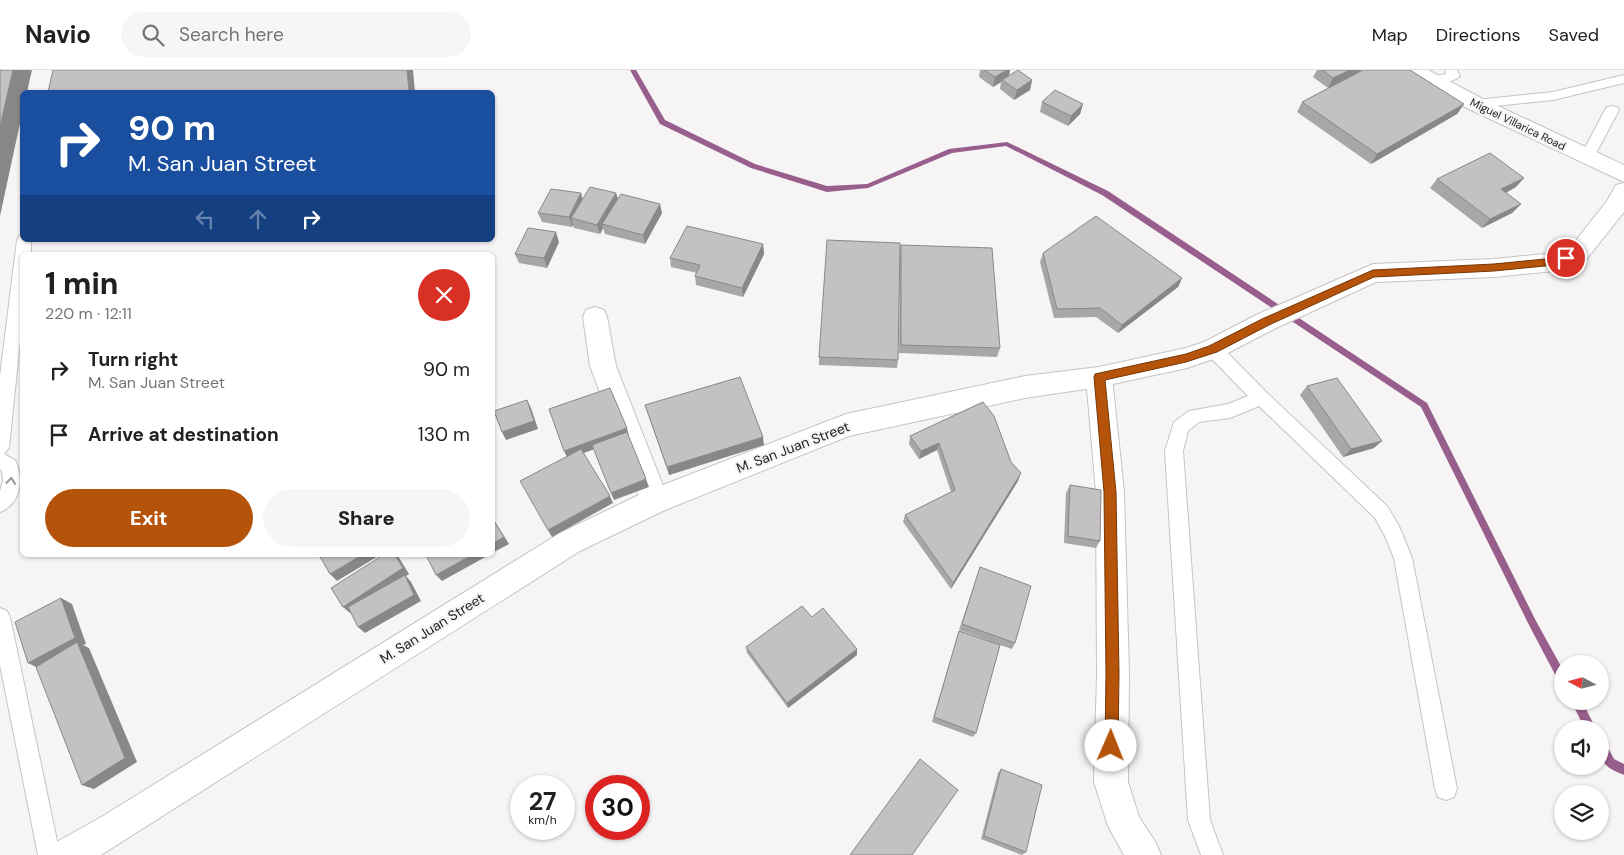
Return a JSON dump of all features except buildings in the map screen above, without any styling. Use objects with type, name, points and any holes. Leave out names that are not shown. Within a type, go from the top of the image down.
[{"type":"street","name":"Miguel Villarica Road","points":[[1413,70],[1432,82],[1476,104],[1624,174]]},
{"type":"street","name":"M. San Juan Street","points":[[67,855],[123,823],[570,542],[655,501],[846,425],[1024,387],[1099,377],[1186,358],[1213,349],[1265,322],[1373,273],[1503,267],[1555,262],[1577,255],[1616,206],[1624,191]]},
{"type":"street","points":[[595,317],[603,366],[655,501]]},
{"type":"street","points":[[1099,377],[1110,492],[1113,674],[1111,782],[1124,826],[1144,855]]},
{"type":"lane","points":[[1432,82],[1453,76],[1451,70]]},
{"type":"lane","points":[[1476,104],[1553,96],[1624,79]]},
{"type":"lane","points":[[1587,157],[1612,110]]},
{"type":"lane","points":[[0,448],[20,281]]},
{"type":"lane","points":[[1213,349],[1261,398],[1381,512],[1392,532],[1403,558],[1446,789]]},
{"type":"lane","points":[[1212,855],[1199,820],[1174,450],[1180,427],[1195,416],[1242,408],[1261,398]]},
{"type":"lane","points":[[0,460],[9,465],[13,475],[11,488],[0,504]]},
{"type":"lane","points":[[0,617],[49,855]]},
{"type":"waterway","points":[[633,70],[662,122],[753,166],[827,189],[868,186],[951,151],[1007,144],[1105,193],[1424,405],[1554,662]]},
{"type":"waterway","points":[[1581,710],[1586,720]]},
{"type":"waterway","points":[[1609,761],[1624,770]]},
{"type":"route","points":[[1111,746],[1113,674],[1110,492],[1099,377],[1186,358],[1213,349],[1265,322],[1373,273],[1494,268],[1555,262],[1566,258]]}]
